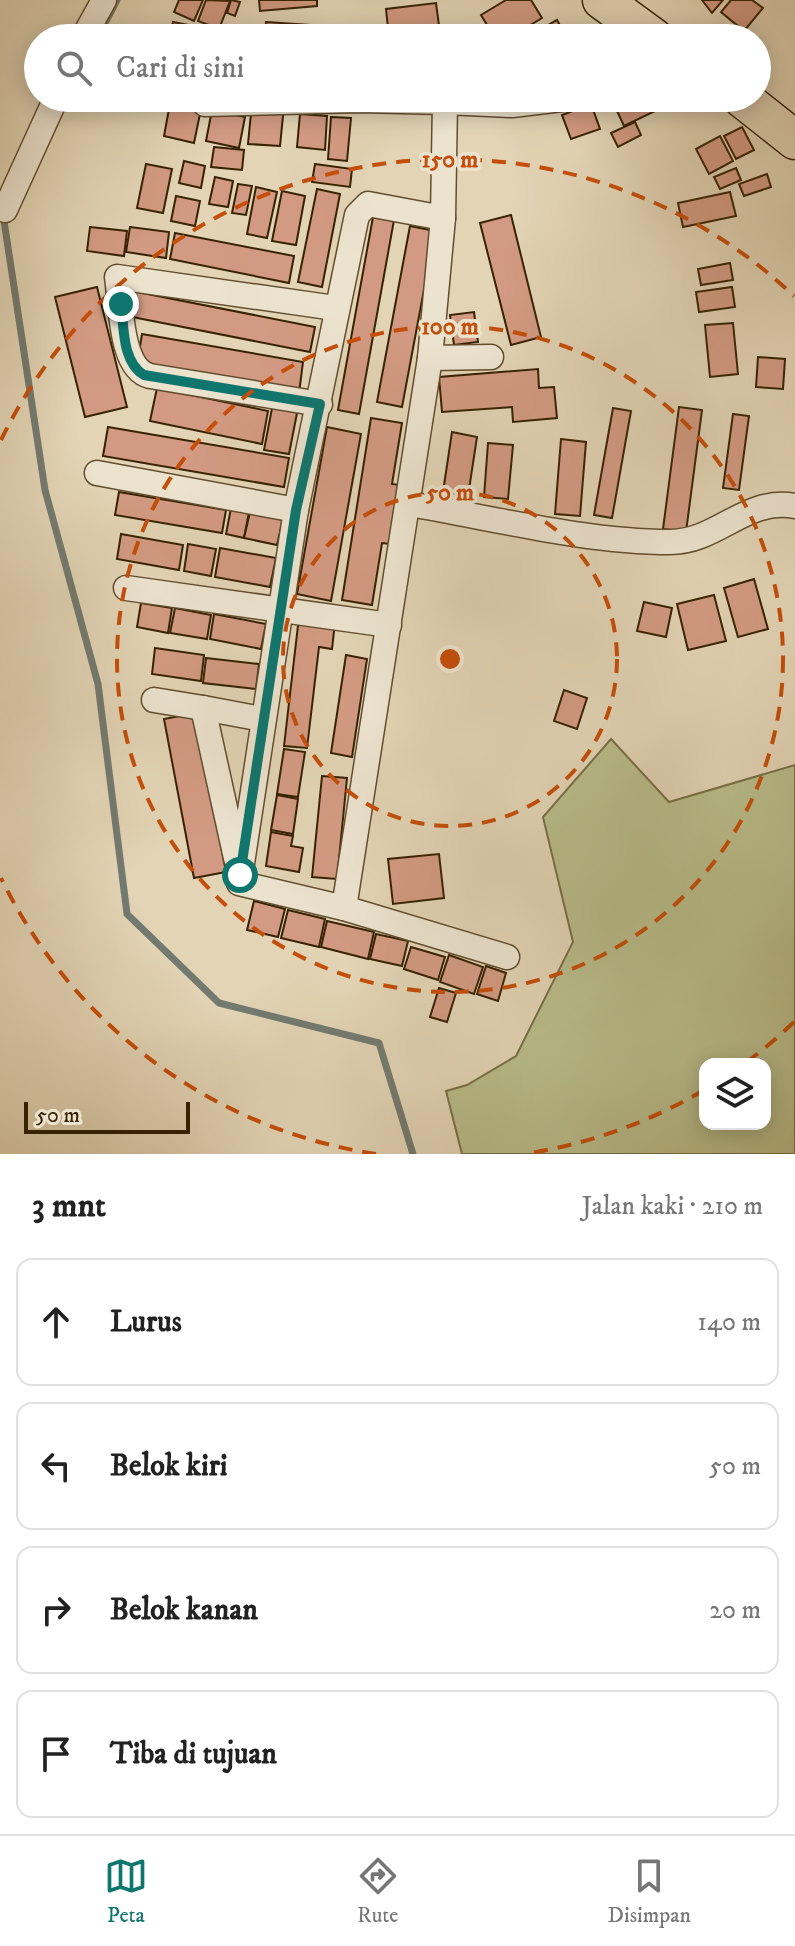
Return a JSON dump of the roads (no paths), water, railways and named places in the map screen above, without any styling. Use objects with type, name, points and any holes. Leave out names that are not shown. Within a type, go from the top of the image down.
[{"type":"main road","points":[[602,0],[635,24]]},
{"type":"main road","points":[[762,112],[793,133]]},
{"type":"street","points":[[91,24],[104,0]]},
{"type":"street","points":[[5,210],[50,112]]},
{"type":"street","points":[[344,908],[430,358],[443,218],[445,112]]},
{"type":"street","points":[[443,218],[368,204],[362,206],[357,215],[335,308],[320,404],[296,510],[239,883],[344,908],[507,957]]},
{"type":"street","points":[[320,404],[150,376],[137,371],[128,355],[117,277],[335,308]]},
{"type":"street","points":[[430,358],[491,357]]},
{"type":"street","points":[[97,473],[296,510]]},
{"type":"street","points":[[409,504],[623,538],[669,542],[704,537],[740,513],[761,506],[775,503],[795,506]]},
{"type":"street","points":[[126,588],[389,625]]},
{"type":"street","points":[[154,700],[262,719]]},
{"type":"street","points":[[203,708],[240,875]]},
{"type":"waterway","points":[[104,24],[117,0]]},
{"type":"waterway","points":[[7,214],[4,221],[45,490],[98,684],[127,914],[219,1003],[379,1043],[413,1154]]}]
